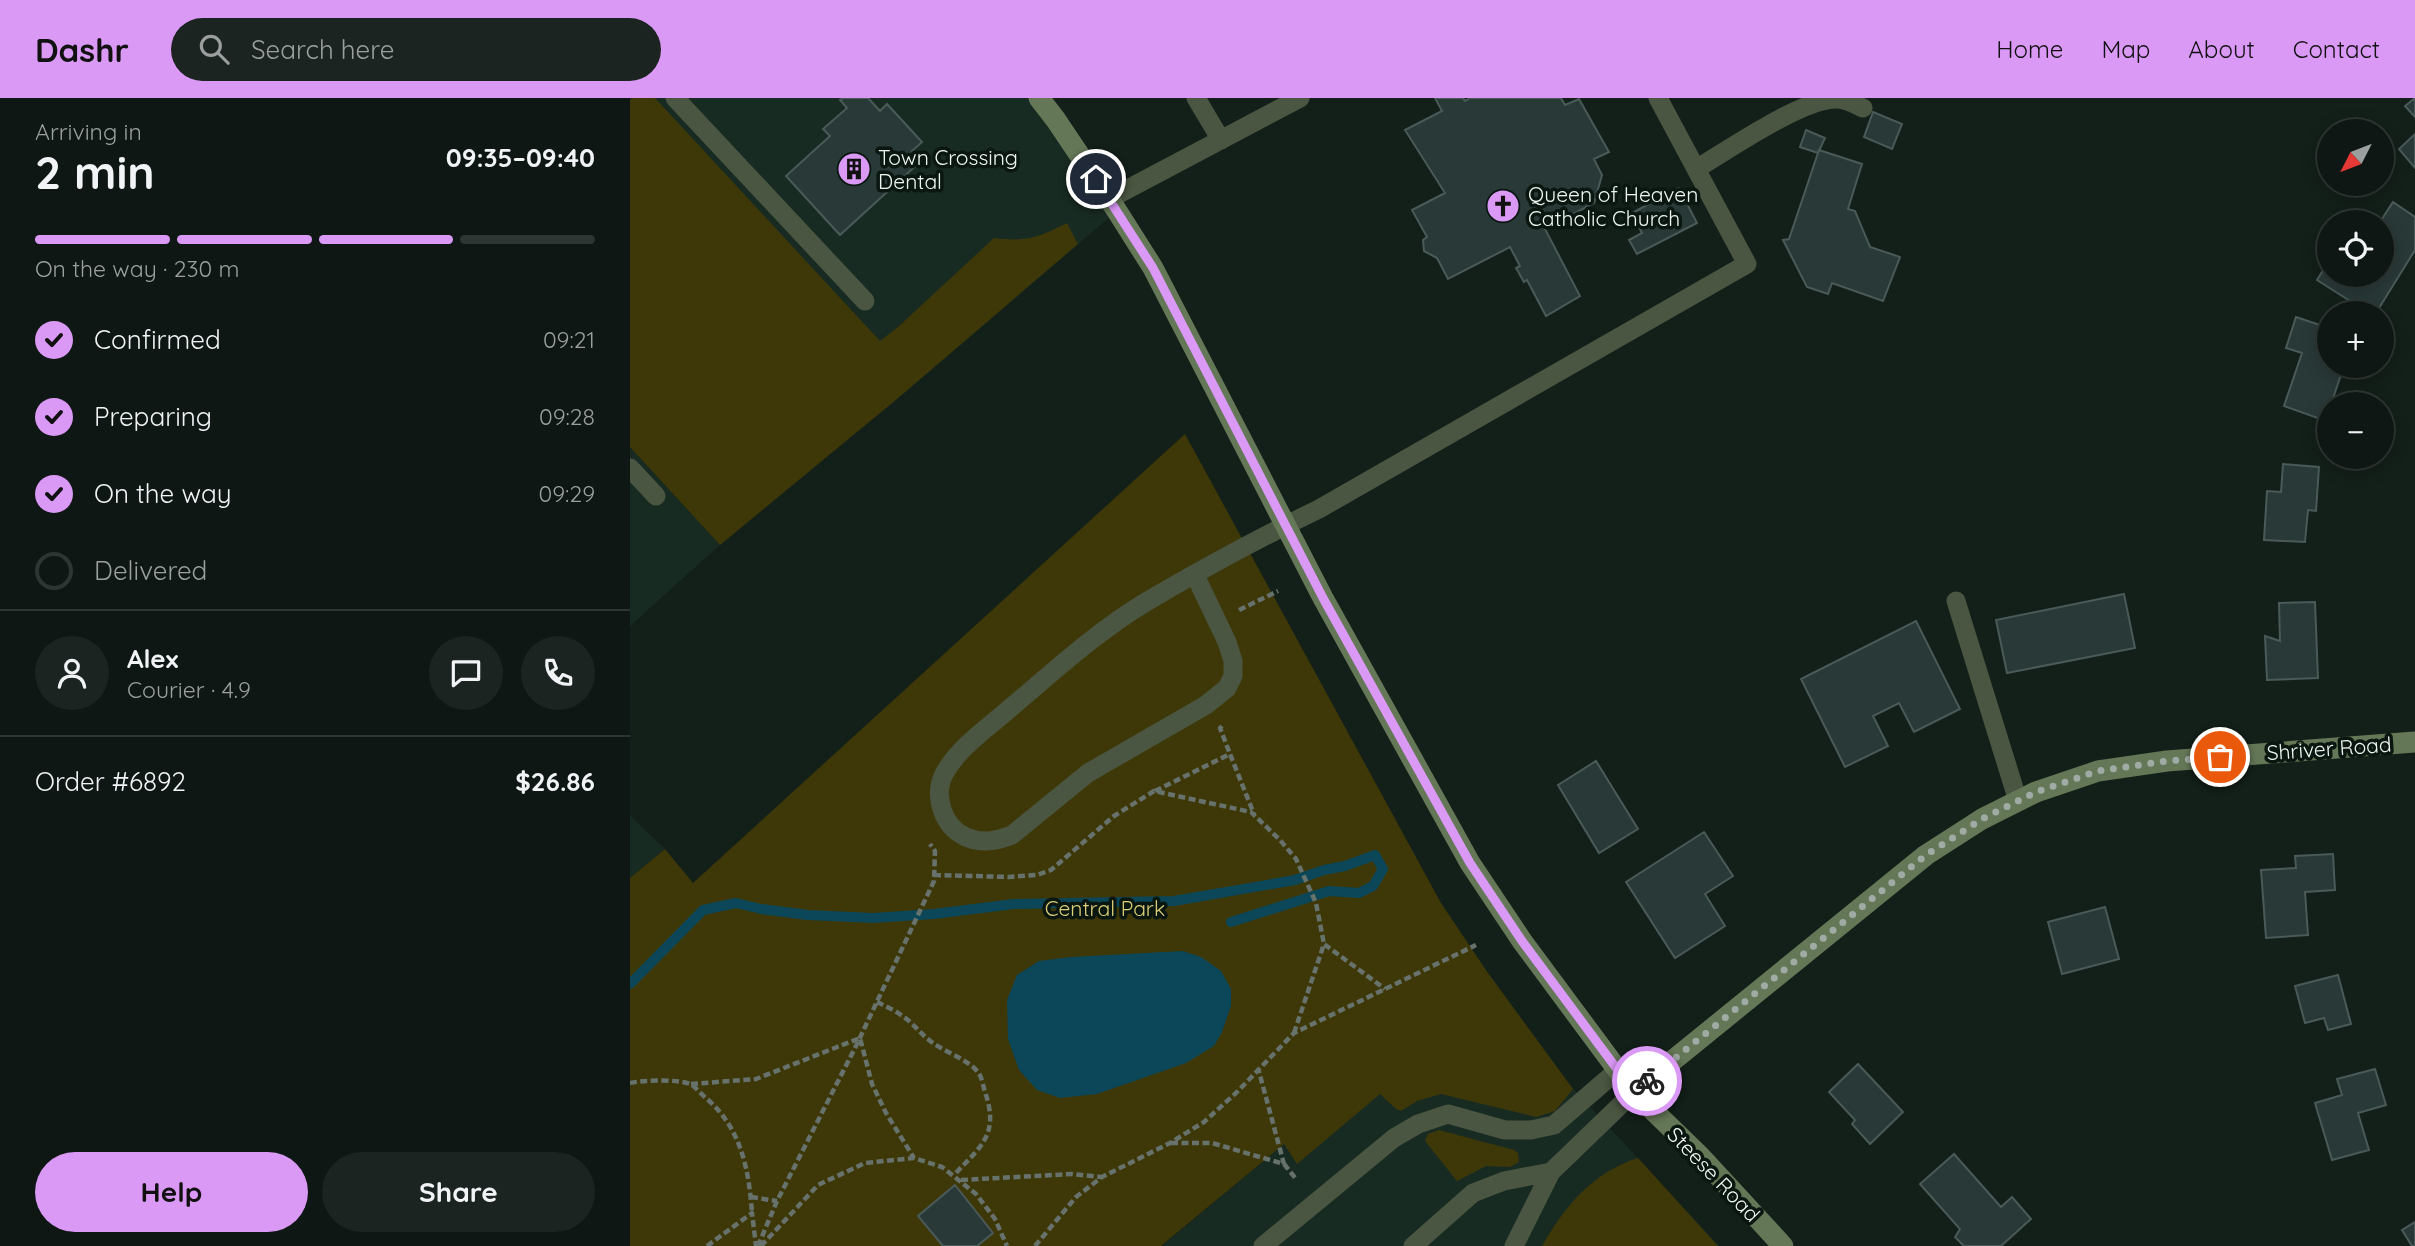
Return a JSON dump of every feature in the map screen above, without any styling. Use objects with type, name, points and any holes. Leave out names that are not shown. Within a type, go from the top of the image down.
[{"type":"street","name":"Steese Road","points":[[1039,98],[1153,268],[1323,598],[1470,863],[1522,941],[1634,1092],[1701,1157],[1783,1246]]},
{"type":"street","name":"Shriver Road","points":[[1634,1092],[1926,855],[1982,819],[2036,792],[2098,771],[2167,761],[2415,742]]},
{"type":"lane","points":[[676,98],[865,302]]},
{"type":"lane","points":[[1196,98],[1221,140]]},
{"type":"lane","points":[[1109,199],[1300,98]]},
{"type":"lane","points":[[1195,575],[1227,642],[1233,661],[1233,676],[1227,688],[1206,705],[1088,773],[1012,835],[998,841],[980,842],[963,836],[951,825],[941,807],[939,790],[944,774],[957,757],[1073,654],[1144,603],[1286,525],[1319,509],[1747,264],[1658,98]]},
{"type":"lane","points":[[1696,169],[1799,109],[1822,100],[1841,98],[1863,107]]},
{"type":"lane","points":[[630,468],[656,496]]},
{"type":"lane","points":[[1956,601],[2018,801]]},
{"type":"lane","points":[[1263,1246],[1394,1138],[1418,1124],[1448,1114],[1504,1130],[1531,1130],[1554,1125],[1618,1070]]},
{"type":"lane","points":[[1514,1246],[1550,1172],[1634,1092]]},
{"type":"lane","points":[[1413,1246],[1473,1193],[1504,1181],[1550,1172]]},
{"type":"path","points":[[934,875],[1009,877],[1051,870],[1114,816],[1154,792],[1230,754],[1255,816]]},
{"type":"path","points":[[1154,792],[1251,812],[1296,859],[1309,883],[1324,944],[1294,1033]]},
{"type":"path","points":[[759,1246],[777,1201],[927,898]]},
{"type":"path","points":[[1324,944],[1385,989]]},
{"type":"path","points":[[1035,1246],[1076,1197],[1102,1177],[1170,1143],[1204,1122],[1294,1033],[1476,945]]},
{"type":"path","points":[[877,1002],[895,1011],[924,1037],[979,1073],[990,1105],[990,1128],[979,1151],[954,1175]]},
{"type":"path","points":[[630,1083],[663,1081],[691,1084],[756,1079],[860,1038]]},
{"type":"path","points":[[860,1038],[872,1084],[914,1157]]},
{"type":"path","points":[[1258,1068],[1284,1164],[1296,1179]]},
{"type":"path","points":[[691,1084],[717,1108],[734,1131],[750,1180],[752,1213],[759,1246]]},
{"type":"path","points":[[1170,1143],[1212,1143],[1284,1164]]},
{"type":"path","points":[[759,1246],[818,1185],[865,1163],[914,1157],[942,1167],[976,1194],[995,1219],[1007,1246]]},
{"type":"path","points":[[961,1180],[1072,1174],[1102,1177]]},
{"type":"path","points":[[751,1198],[777,1201]]},
{"type":"path","points":[[707,1246],[752,1213]]},
{"type":"shaded area","points":[[630,98],[1039,98],[1117,211],[897,399],[630,115]]},
{"type":"shaded area","points":[[630,447],[720,545],[630,626]]},
{"type":"shaded area","points":[[630,815],[665,849],[630,878]]},
{"type":"shaded area","points":[[1488,973],[1570,1085],[1719,1246],[1162,1246]]},
{"type":"green space","points":[[632,98],[655,98],[880,341],[994,238],[1032,238],[1067,223],[1078,244],[897,399],[720,545],[630,447]]},
{"type":"green space","name":"Central Park","points":[[1185,434],[1441,903],[1488,973],[1573,1089],[1555,1111],[1536,1117],[1441,1094],[1417,1101],[1401,1111],[1380,1094],[1297,1164],[1284,1144],[1161,1246],[630,1246],[630,878],[665,849],[693,883]]},
{"type":"green space","points":[[1439,1130],[1514,1150],[1518,1153],[1519,1162],[1510,1167],[1486,1166],[1457,1181],[1425,1141],[1428,1134]]},
{"type":"green space","points":[[1638,1158],[1718,1246],[1542,1246],[1560,1217],[1594,1181]]},
{"type":"water","points":[[1183,951],[1201,957],[1221,971],[1231,989],[1231,1006],[1214,1046],[1186,1063],[1097,1094],[1060,1098],[1037,1090],[1019,1070],[1008,1039],[1007,1000],[1017,975],[1039,961]]},
{"type":"building","name":"Town Crossing Dental","points":[[868,98],[880,111],[887,104],[922,142],[912,151],[921,161],[840,235],[786,176],[830,136],[823,129],[847,108],[840,100]]},
{"type":"building","name":"Queen of Heaven Catholic Church","points":[[1435,98],[1463,98],[1465,101],[1470,98],[1561,98],[1565,105],[1579,99],[1609,152],[1594,159],[1602,175],[1594,203],[1545,229],[1580,296],[1546,316],[1527,280],[1524,282],[1516,268],[1520,266],[1510,247],[1448,279],[1437,258],[1424,251],[1423,240],[1427,237],[1412,210],[1445,193],[1405,130],[1442,111]]},
{"type":"building","points":[[2415,98],[2415,117],[2405,106]]},
{"type":"building","points":[[1873,112],[1902,124],[1892,149],[1864,137]]},
{"type":"building","points":[[1806,130],[1825,138],[1818,153],[1800,147]]},
{"type":"building","points":[[2415,134],[2415,168],[2399,149]]},
{"type":"building","points":[[1819,150],[1862,164],[1848,209],[1855,211],[1870,247],[1900,257],[1883,301],[1832,283],[1828,294],[1807,287],[1783,240],[1789,239]]},
{"type":"building","points":[[1679,188],[1697,223],[1637,254],[1629,240],[1642,233],[1632,213]]},
{"type":"building","points":[[2393,202],[2415,217],[2415,250],[2394,284],[2394,210],[2388,210]]},
{"type":"building","points":[[2328,287],[2392,287],[2383,301],[2350,301]]},
{"type":"building","points":[[2296,317],[2317,324],[2317,378],[2340,378],[2335,392],[2317,392],[2317,418],[2284,406],[2302,353],[2286,348]]},
{"type":"building","points":[[2283,464],[2319,469],[2316,511],[2308,510],[2305,542],[2264,540],[2267,491],[2281,492]]},
{"type":"building","points":[[2124,594],[2135,648],[2007,673],[1996,620]]},
{"type":"building","points":[[2315,602],[2318,678],[2267,680],[2265,636],[2280,641],[2279,603]]},
{"type":"building","points":[[1916,621],[1960,709],[1914,732],[1899,703],[1873,716],[1888,746],[1845,767],[1801,679]]},
{"type":"building","points":[[1596,761],[1638,829],[1599,853],[1558,785]]},
{"type":"building","points":[[1704,832],[1733,876],[1705,894],[1725,926],[1675,958],[1626,882]]},
{"type":"building","points":[[2333,854],[2335,890],[2305,892],[2308,935],[2266,938],[2261,870],[2296,868],[2295,856]]},
{"type":"building","points":[[2105,907],[2119,959],[2062,974],[2048,922]]},
{"type":"building","points":[[2338,975],[2351,1024],[2328,1030],[2324,1018],[2305,1023],[2295,986]]},
{"type":"building","points":[[1858,1064],[1903,1112],[1870,1144],[1852,1124],[1855,1120],[1829,1092]]},
{"type":"building","points":[[2375,1069],[2386,1105],[2358,1113],[2369,1150],[2332,1160],[2315,1103],[2342,1095],[2337,1079]]},
{"type":"building","points":[[1954,1154],[2001,1207],[2012,1197],[2031,1219],[2001,1246],[1964,1246],[1955,1237],[1960,1229],[1920,1184]]},
{"type":"building","points":[[955,1185],[993,1233],[977,1246],[943,1246],[918,1216]]},
{"type":"building","points":[[2415,1222],[2415,1246],[2412,1246],[2402,1230]]},
{"type":"waterway","points":[[630,984],[703,910],[736,903],[808,915],[873,918],[1014,904],[1174,901],[1295,880],[1375,855],[1383,869],[1373,886],[1359,893],[1329,891],[1231,922]]},
{"type":"way so far","points":[[1647,1081],[1926,855],[1982,819],[2036,792],[2098,771],[2220,757]]},
{"type":"place","name":"Town Crossing Dental","points":[[854,169]]},
{"type":"place","name":"Queen of Heaven Catholic Church","points":[[1503,206]]},
{"type":"route","points":[[1096,179],[1153,268],[1323,598],[1470,863],[1522,941],[1634,1092],[1647,1081]]}]
